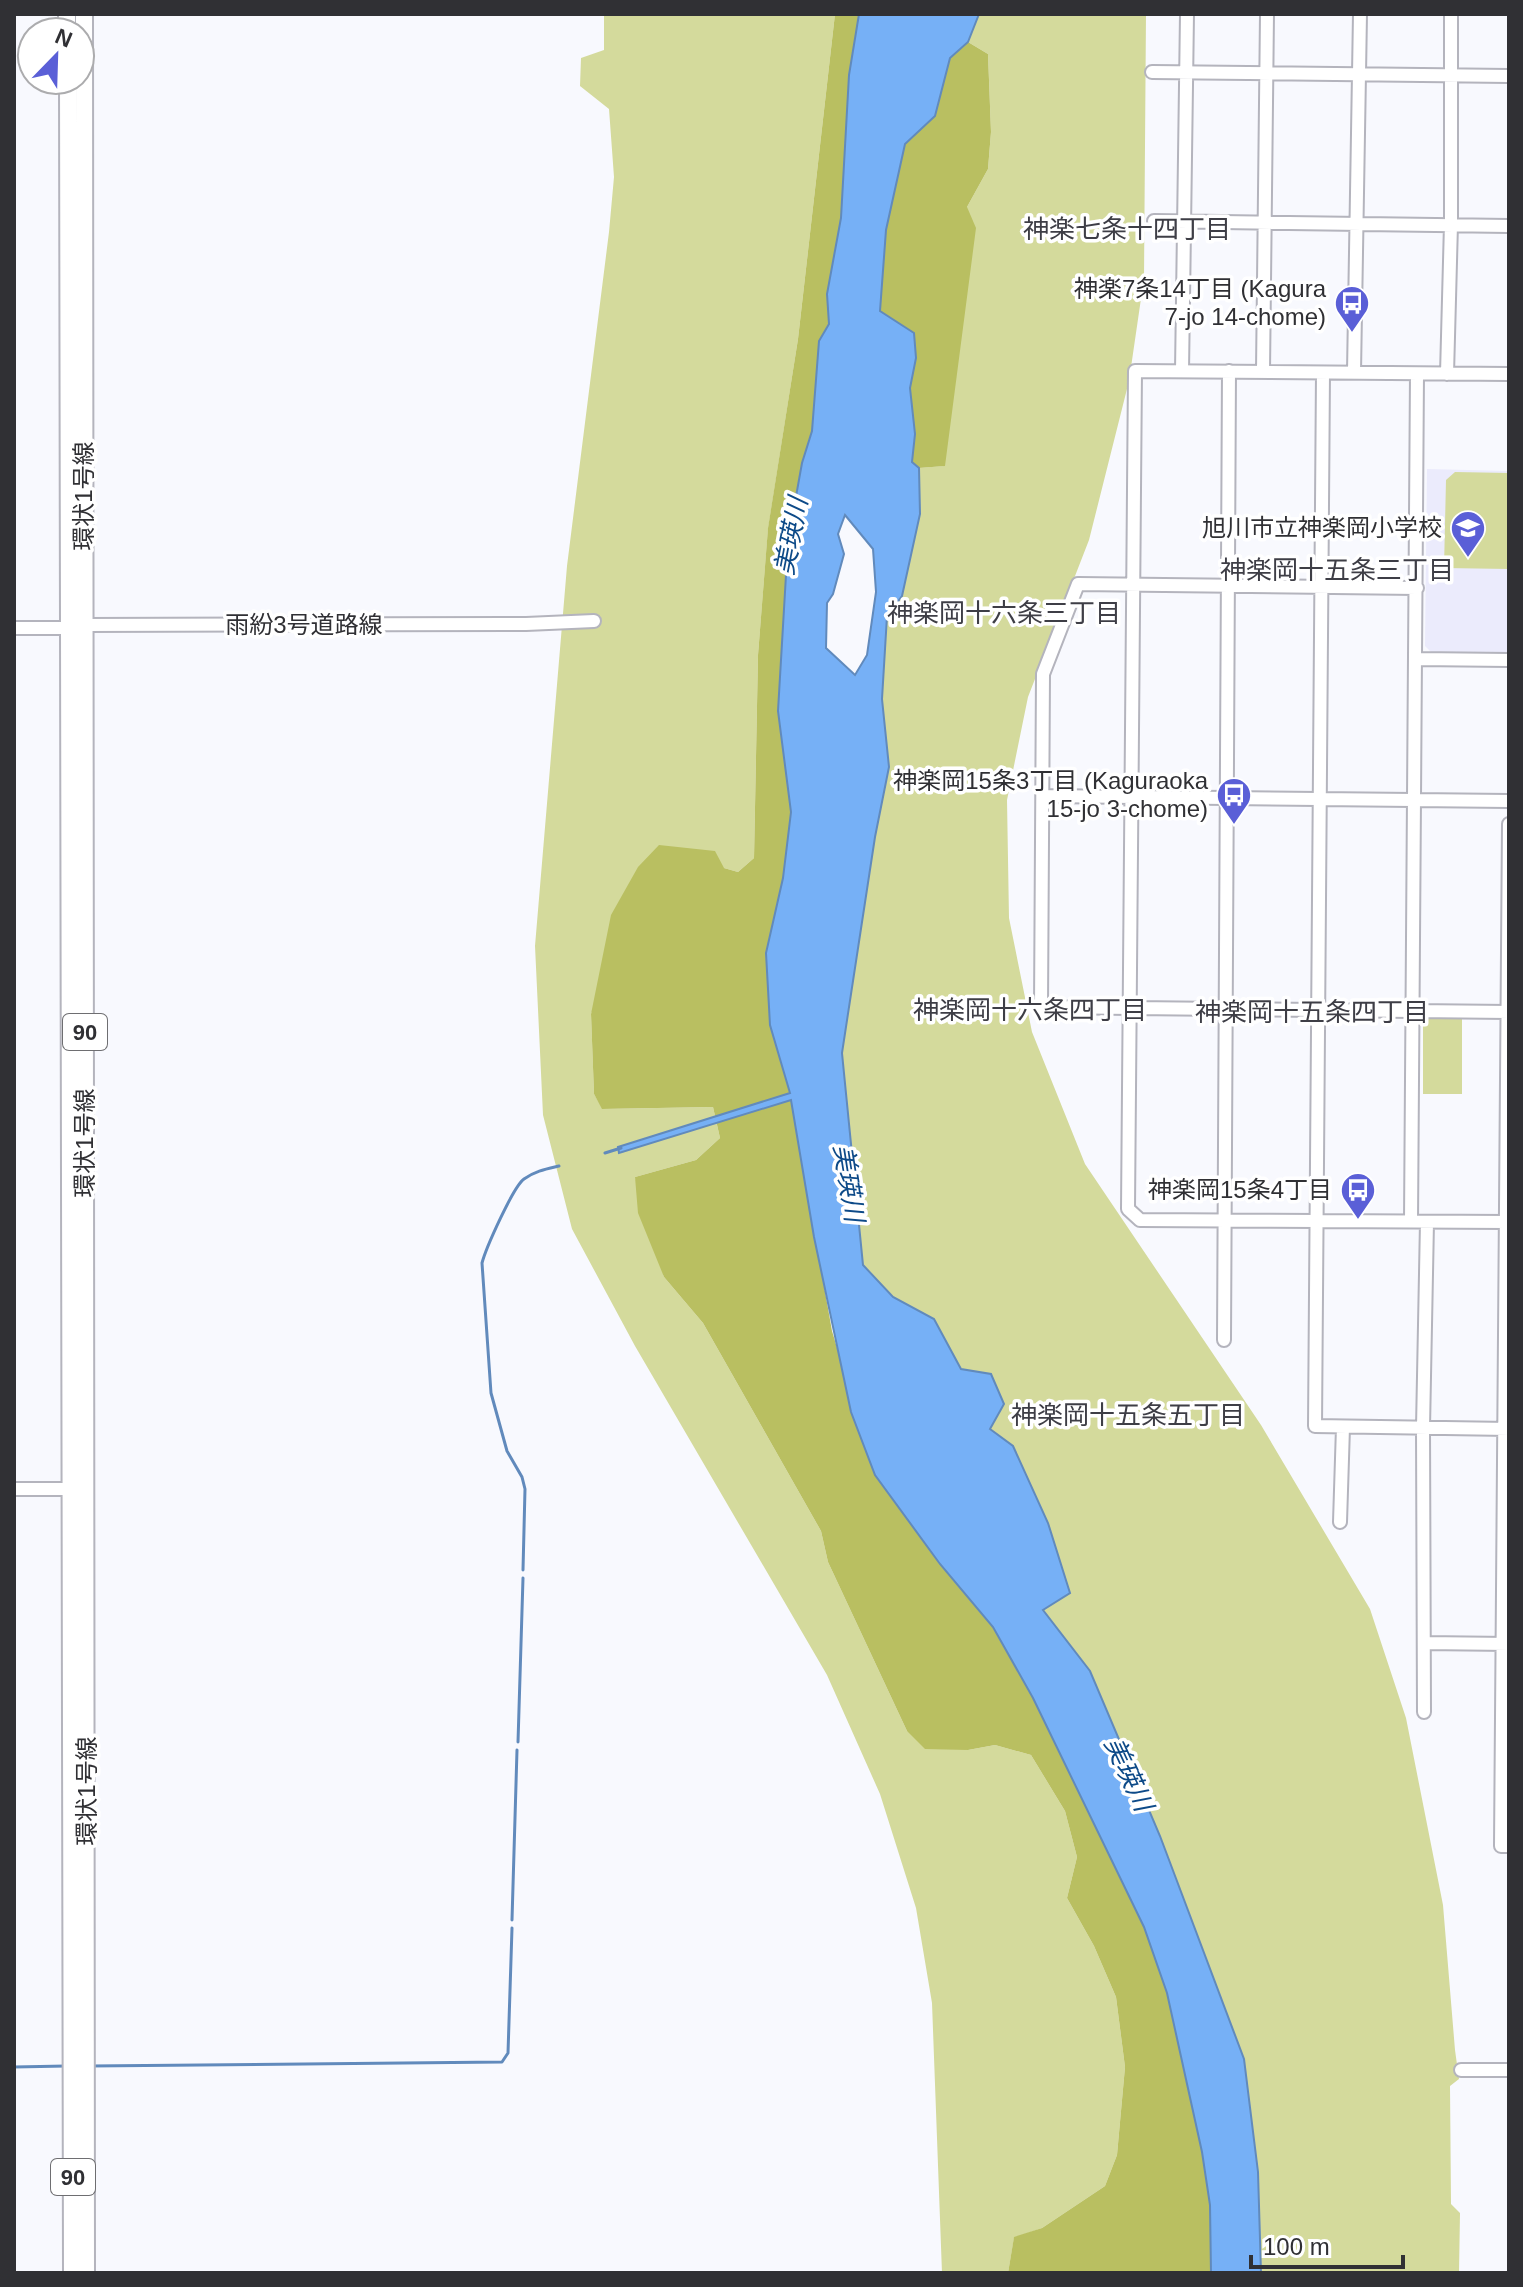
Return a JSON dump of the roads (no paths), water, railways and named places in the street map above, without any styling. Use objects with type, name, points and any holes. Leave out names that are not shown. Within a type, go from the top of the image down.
[{"type":"main road","name":"環状1号線","points":[[76,626],[84,14]]},
{"type":"main road","name":"環状1号線","points":[[68,96],[76,626],[80,2080],[86,2273]]},
{"type":"main road","name":"環状1号線","points":[[72,2273],[80,2080]]},
{"type":"street","points":[[1182,371],[1187,14]]},
{"type":"street","points":[[1263,371],[1267,14]]},
{"type":"street","points":[[1354,372],[1360,14]]},
{"type":"street","points":[[1447,374],[1451,14]]},
{"type":"street","points":[[1152,72],[1509,76]]},
{"type":"street","points":[[1154,221],[1509,226]]},
{"type":"street","points":[[1508,1222],[1140,1220],[1128,1209],[1135,371],[1509,374]]},
{"type":"street","points":[[1224,1340],[1229,371]]},
{"type":"street","points":[[1323,373],[1315,1426],[1507,1429]]},
{"type":"street","points":[[1411,1221],[1417,374]]},
{"type":"street","points":[[1417,588],[1078,584],[1043,674],[1041,1007],[1508,1012]]},
{"type":"street","name":"雨紛3号道路線","points":[[14,628],[594,621]]},
{"type":"street","points":[[1417,659],[1509,660]]},
{"type":"street","points":[[1043,796],[1509,801]]},
{"type":"street","points":[[1509,824],[1506,1644],[1501,1846],[1509,1846]]},
{"type":"street","points":[[1424,1712],[1423,1428],[1427,1222]]},
{"type":"street","points":[[1340,1522],[1343,1427]]},
{"type":"street","points":[[14,1489],[79,1489]]},
{"type":"street","points":[[1424,1643],[1506,1644]]},
{"type":"street","points":[[1461,2070],[1509,2070]]},
{"type":"water","name":"美瑛川","points":[[859,14],[979,14],[968,42],[950,58],[935,116],[905,144],[886,230],[880,311],[914,333],[916,358],[910,388],[915,434],[912,462],[919,468],[920,514],[902,596],[887,616],[882,699],[889,767],[875,837],[842,1053],[863,1265],[893,1297],[934,1319],[961,1369],[991,1374],[1004,1404],[990,1429],[1013,1446],[1048,1523],[1070,1593],[1043,1610],[1090,1671],[1160,1836],[1244,2059],[1258,2172],[1261,2273],[1211,2273],[1210,2205],[1202,2152],[1167,1993],[1144,1927],[1033,1698],[993,1627],[940,1564],[875,1475],[851,1412],[814,1237],[791,1100],[619,1153],[618,1147],[790,1093],[770,1025],[766,953],[783,878],[791,812],[778,711],[788,541],[802,463],[812,431],[819,341],[829,324],[827,294],[841,218],[849,75]],"holes":[[[845,515],[873,549],[876,592],[867,655],[855,675],[826,648],[827,603],[833,594],[844,554],[838,534]]]},
{"type":"waterway","points":[[605,1153],[621,1148]]},
{"type":"waterway","points":[[523,1570],[525,1489],[522,1477],[507,1451],[491,1393],[482,1263],[500,1218],[519,1184],[532,1174],[559,1166]]},
{"type":"waterway","points":[[518,1742],[523,1578]]},
{"type":"waterway","points":[[512,1920],[517,1750]]},
{"type":"waterway","points":[[90,2066],[502,2062],[508,2053],[512,1928]]},
{"type":"waterway","points":[[14,2067],[66,2066]]},
{"type":"place","name":"神楽7条14丁目 (Kagura 7-jo 14-chome)","points":[[1352,334]]},
{"type":"place","name":"旭川市立神楽岡小学校","points":[[1468,559]]},
{"type":"place","name":"神楽岡15条3丁目 (Kaguraoka 15-jo 3-chome)","points":[[1234,826]]},
{"type":"place","name":"神楽岡15条4丁目","points":[[1358,1221]]},
{"type":"district","name":"神楽七条十四丁目","points":[[1127,229]]},
{"type":"district","name":"神楽岡十五条三丁目","points":[[1337,570]]},
{"type":"district","name":"神楽岡十六条三丁目","points":[[1004,613]]},
{"type":"district","name":"神楽岡十六条四丁目","points":[[1030,1010]]},
{"type":"district","name":"神楽岡十五条四丁目","points":[[1312,1012]]},
{"type":"district","name":"神楽岡十五条五丁目","points":[[1128,1415]]}]
